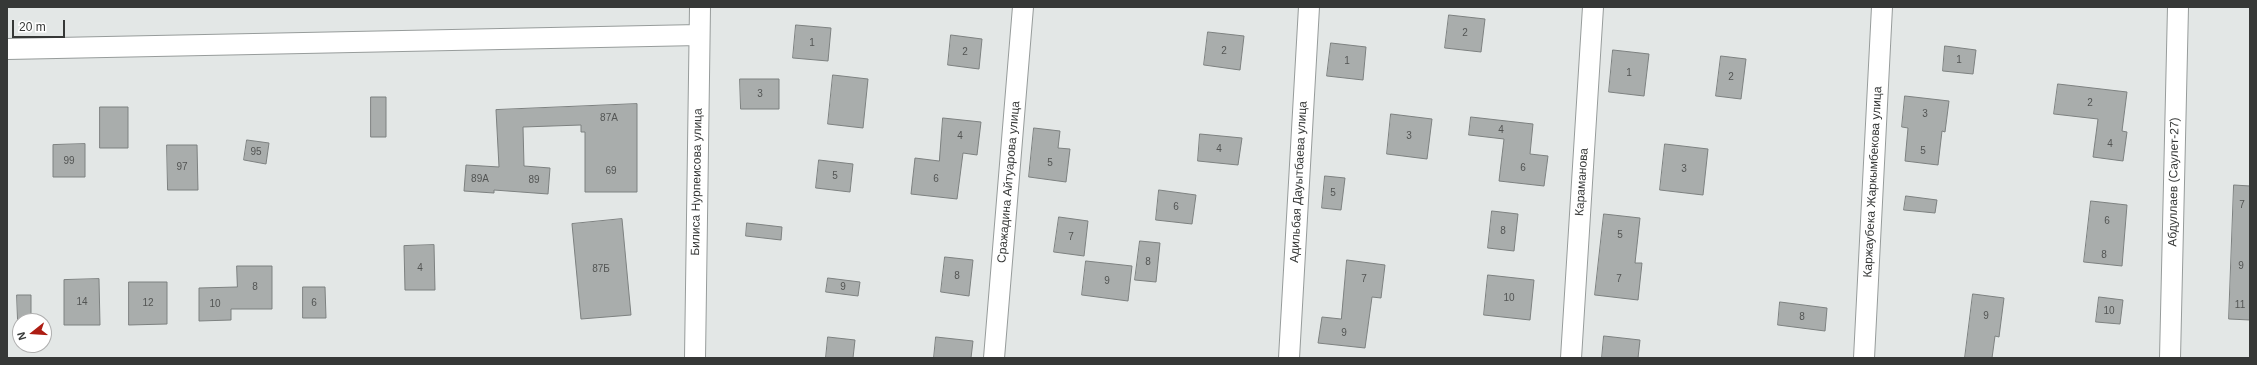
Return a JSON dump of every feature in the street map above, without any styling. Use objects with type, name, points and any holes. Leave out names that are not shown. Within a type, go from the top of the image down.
[{"type":"street","name":"Билиса Нурпеисова улица","points":[[695,358],[700,7]]},
{"type":"street","name":"Сражадина Айтуарова улица","points":[[994,358],[1023,7]]},
{"type":"street","name":"Адильбая Дауытбаева улица","points":[[1289,358],[1309,7]]},
{"type":"street","name":"Караманова","points":[[1571,358],[1593,7]]},
{"type":"street","name":"Каржаубека Жаркымбекова улица","points":[[1864,358],[1882,7]]},
{"type":"street","name":"Абдуллаев (Саулет-27)","points":[[2170,358],[2178,7]]},
{"type":"street","points":[[7,49],[699,35]]},
{"type":"building","points":[[1449,15],[1485,19],[1481,52],[1445,48]]},
{"type":"building","points":[[796,25],[831,28],[828,61],[793,58]]},
{"type":"building","points":[[1208,32],[1244,36],[1240,70],[1204,65]]},
{"type":"building","points":[[951,35],[982,39],[979,69],[948,65]]},
{"type":"building","points":[[1331,43],[1366,47],[1363,80],[1327,76]]},
{"type":"building","points":[[1945,46],[1976,50],[1973,74],[1943,71]]},
{"type":"building","points":[[1613,50],[1649,54],[1644,96],[1609,92]]},
{"type":"building","points":[[1721,56],[1746,59],[1741,99],[1716,96]]},
{"type":"building","points":[[833,75],[868,79],[863,128],[828,124]]},
{"type":"building","points":[[740,79],[779,79],[779,109],[741,109]]},
{"type":"building","points":[[2058,84],[2127,92],[2122,131],[2127,132],[2123,161],[2093,157],[2098,119],[2054,114]]},
{"type":"building","points":[[1905,96],[1949,101],[1945,132],[1942,131],[1938,165],[1905,161],[1908,128],[1902,127]]},
{"type":"building","points":[[371,97],[386,97],[386,137],[371,137]]},
{"type":"building","points":[[637,104],[637,192],[585,192],[585,132],[581,132],[581,125],[523,127],[524,166],[550,168],[548,194],[494,190],[494,193],[464,191],[466,165],[499,167],[496,110]]},
{"type":"building","points":[[100,107],[128,107],[128,148],[100,148]]},
{"type":"building","points":[[1391,114],[1432,119],[1427,159],[1387,154]]},
{"type":"building","points":[[1471,117],[1533,124],[1530,154],[1548,156],[1544,186],[1499,181],[1504,139],[1469,135]]},
{"type":"building","points":[[943,118],[981,122],[977,155],[963,153],[957,199],[911,194],[915,158],[939,161]]},
{"type":"building","points":[[1034,128],[1060,131],[1058,148],[1070,149],[1066,182],[1029,177]]},
{"type":"building","points":[[1200,134],[1242,138],[1238,165],[1198,161]]},
{"type":"building","points":[[247,140],[269,143],[266,164],[244,160]]},
{"type":"building","points":[[85,144],[85,177],[53,177],[53,145]]},
{"type":"building","points":[[1665,144],[1708,149],[1703,195],[1660,190]]},
{"type":"building","points":[[167,145],[197,145],[198,190],[168,190]]},
{"type":"building","points":[[819,160],[853,164],[850,192],[816,188]]},
{"type":"building","points":[[1325,176],[1345,178],[1341,210],[1322,208]]},
{"type":"building","points":[[2234,185],[2250,186],[2250,320],[2229,319]]},
{"type":"building","points":[[1159,190],[1196,195],[1192,224],[1156,220]]},
{"type":"building","points":[[1906,196],[1937,200],[1935,213],[1904,210]]},
{"type":"building","points":[[2091,201],[2127,205],[2122,266],[2084,262]]},
{"type":"building","points":[[1492,211],[1518,214],[1514,251],[1488,248]]},
{"type":"building","points":[[1604,214],[1640,218],[1635,263],[1642,263],[1638,300],[1595,295]]},
{"type":"building","points":[[1059,217],[1088,221],[1084,256],[1054,252]]},
{"type":"building","points":[[622,219],[631,315],[581,319],[572,224]]},
{"type":"building","points":[[747,223],[782,227],[781,240],[746,236]]},
{"type":"building","points":[[1140,241],[1160,243],[1156,282],[1135,280]]},
{"type":"building","points":[[434,245],[435,290],[405,290],[404,246]]},
{"type":"building","points":[[945,257],[973,260],[969,296],[941,292]]},
{"type":"building","points":[[1347,260],[1385,265],[1381,298],[1372,297],[1365,348],[1318,343],[1322,317],[1341,319]]},
{"type":"building","points":[[1086,261],[1132,266],[1128,301],[1082,295]]},
{"type":"building","points":[[237,266],[272,266],[272,309],[231,309],[231,320],[199,321],[199,288],[237,287]]},
{"type":"building","points":[[1488,275],[1534,280],[1530,320],[1484,315]]},
{"type":"building","points":[[828,278],[860,282],[858,296],[826,292]]},
{"type":"building","points":[[99,279],[100,325],[64,325],[64,280]]},
{"type":"building","points":[[129,282],[167,282],[167,324],[129,325]]},
{"type":"building","points":[[303,287],[325,287],[326,318],[303,318]]},
{"type":"building","points":[[1973,294],[2004,298],[1999,337],[1995,336],[1992,358],[1965,358]]},
{"type":"building","points":[[17,295],[31,295],[31,313],[18,313]]},
{"type":"building","points":[[2099,297],[2123,300],[2120,324],[2096,322]]},
{"type":"building","points":[[1780,302],[1827,308],[1825,331],[1778,325]]},
{"type":"building","points":[[1604,336],[1640,340],[1638,358],[1602,358]]},
{"type":"building","points":[[828,337],[855,340],[853,358],[826,358]]},
{"type":"building","points":[[936,337],[973,341],[971,358],[934,358]]}]
